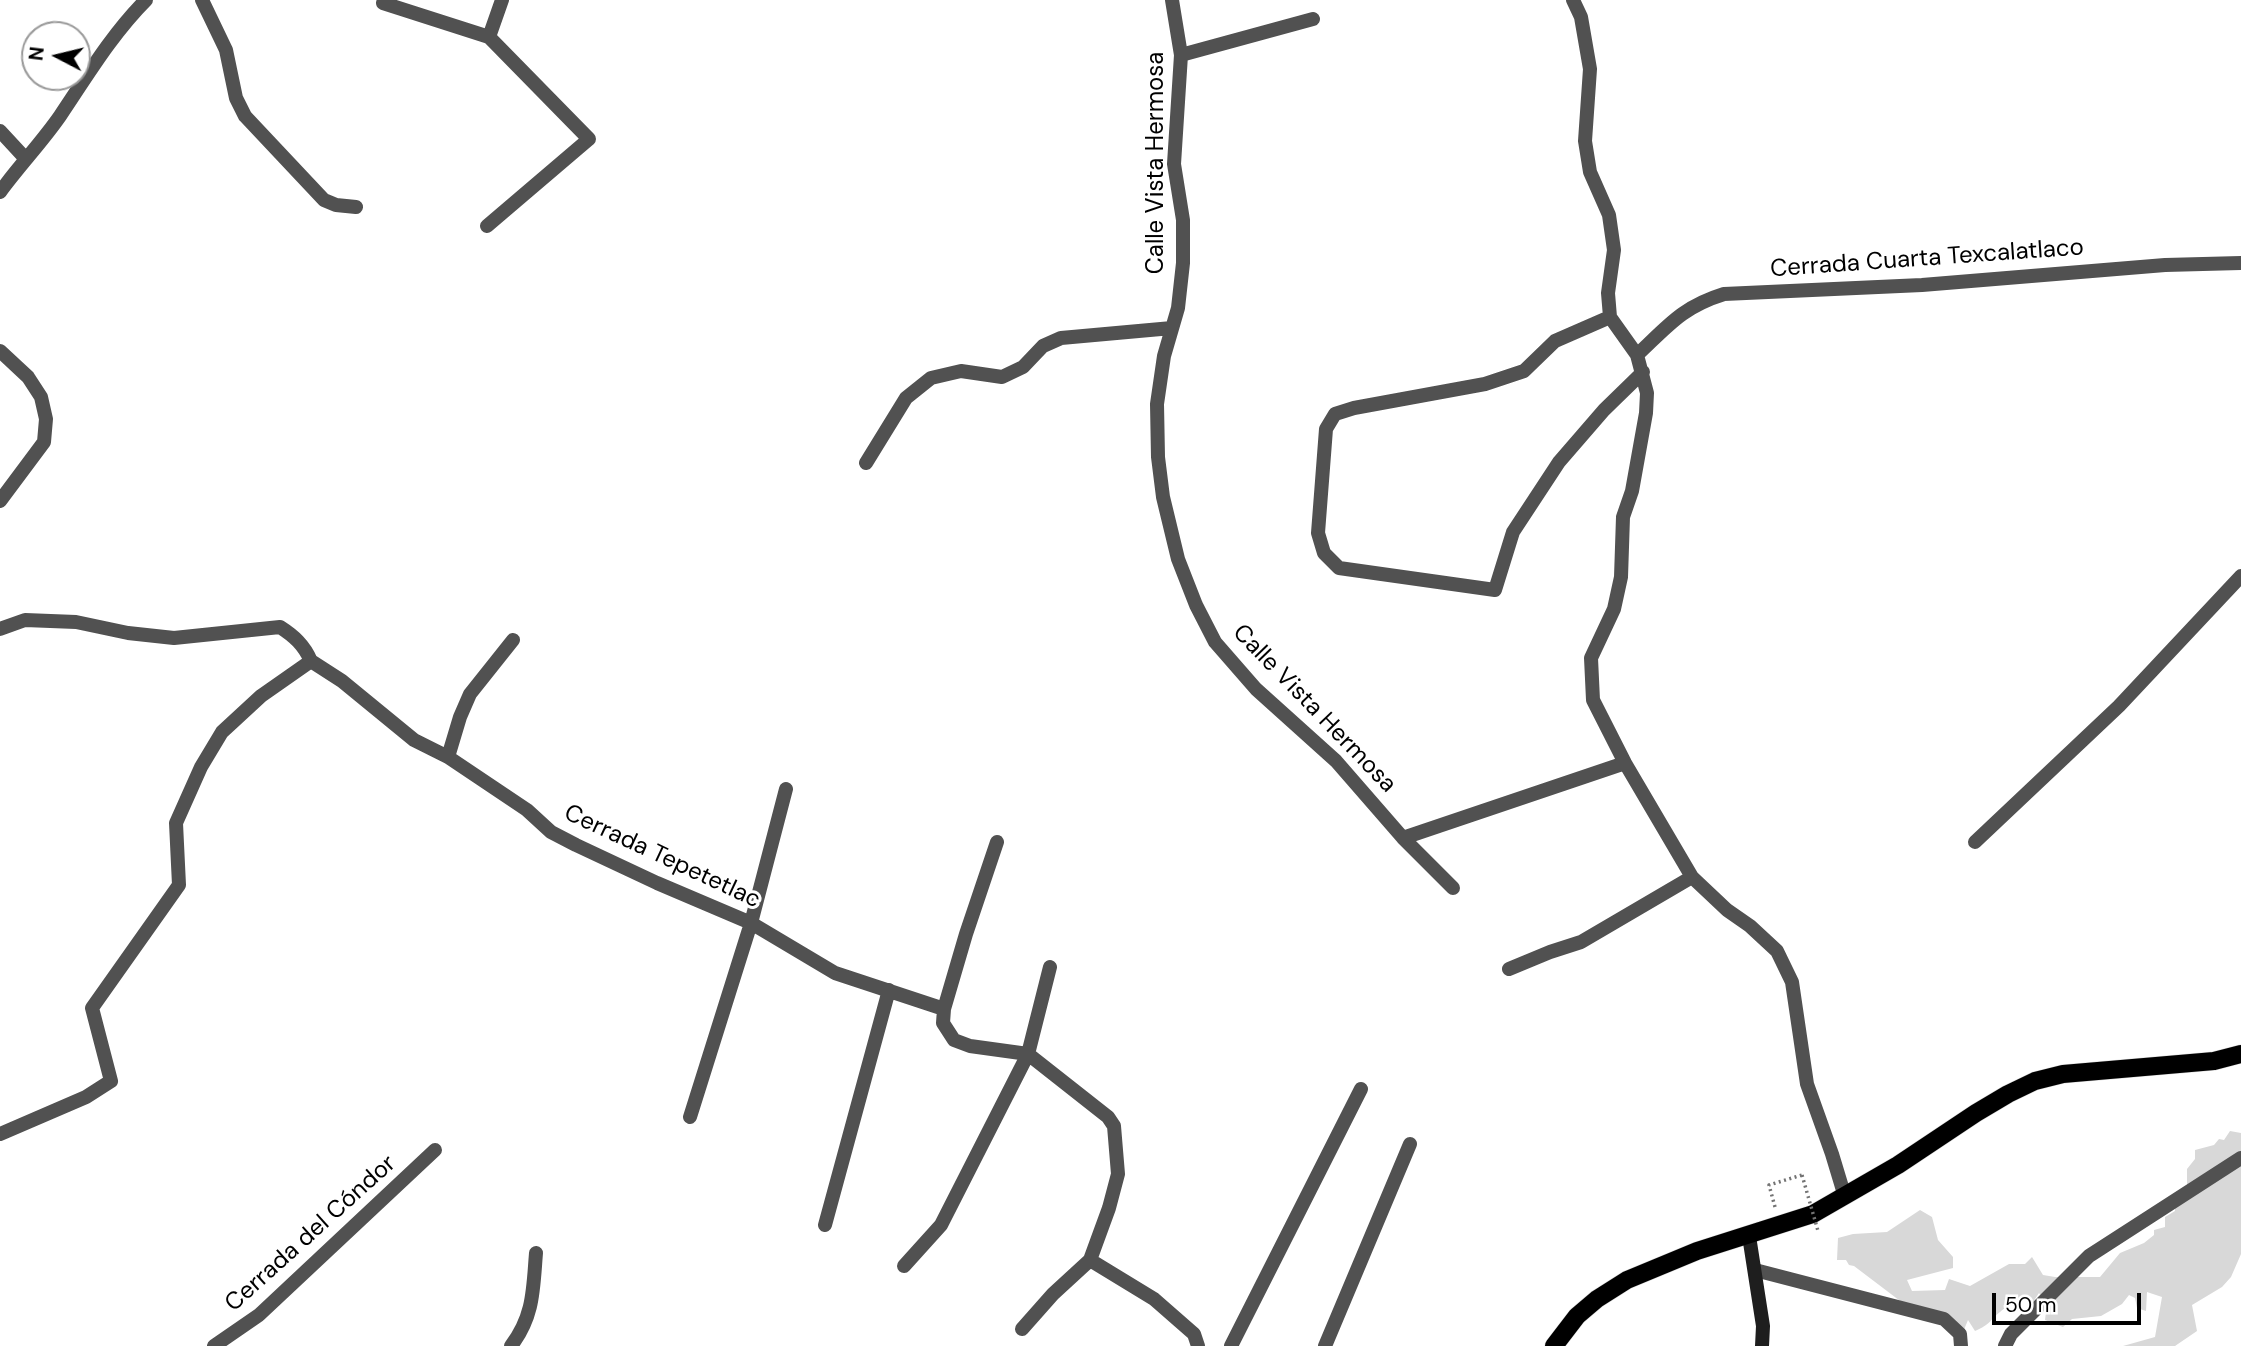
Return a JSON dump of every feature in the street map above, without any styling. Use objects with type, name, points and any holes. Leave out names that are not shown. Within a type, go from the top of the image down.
[{"type":"main road","points":[[1554,1346],[1577,1316],[1597,1298],[1627,1280],[1697,1251],[1813,1214],[1898,1165],[1976,1113],[2035,1081],[2063,1074],[2214,1061],[2241,1054]]},
{"type":"main road","points":[[1749,1236],[1763,1326],[1762,1346]]},
{"type":"street","points":[[0,192],[58,119],[129,18],[146,0]]},
{"type":"street","points":[[202,0],[226,50],[236,98],[245,116],[324,200],[336,205],[356,207]]},
{"type":"street","points":[[489,37],[502,0]]},
{"type":"street","name":"Calle Vista Hermosa","points":[[1172,0],[1181,55],[1174,164],[1182,220],[1183,263],[1178,308],[1164,356],[1157,404],[1158,457],[1163,497],[1178,559],[1196,605],[1216,642],[1256,689],[1336,761],[1403,838],[1453,888]]},
{"type":"street","points":[[1573,0],[1581,17],[1590,69],[1585,141],[1590,172],[1609,215],[1614,250],[1608,293],[1610,317],[1637,355],[1647,393],[1632,491],[1623,517],[1622,578],[1614,609],[1591,658],[1593,700],[1625,763],[1692,877],[1777,951],[1793,982],[1807,1084],[1845,1197]]},
{"type":"street","points":[[383,1],[489,37],[589,139],[487,226]]},
{"type":"street","points":[[1181,55],[1312,19]]},
{"type":"street","points":[[0,131],[25,158]]},
{"type":"street","name":"Cerrada Cuarta Texcalatlaco","points":[[1637,355],[1678,315],[1699,302],[1724,294],[1922,285],[2165,265],[2241,263]]},
{"type":"street","points":[[1610,317],[1555,341],[1524,371],[1485,384],[1354,408],[1335,414],[1326,429],[1318,533],[1324,553],[1339,568],[1496,590],[1513,532],[1559,462],[1604,410],[1643,372]]},
{"type":"street","points":[[866,463],[906,398],[931,378],[961,371],[1002,377],[1023,367],[1042,346],[1061,338],[1172,328]]},
{"type":"street","points":[[0,351],[28,377],[41,397],[46,419],[44,442],[0,501]]},
{"type":"street","points":[[1975,842],[2119,706],[2241,576]]},
{"type":"street","points":[[0,629],[25,620],[76,622],[174,639],[280,627],[295,636],[311,661],[261,696],[222,732],[201,767],[176,823],[179,885],[92,1008],[111,1081],[86,1097],[0,1134]]},
{"type":"street","points":[[448,757],[460,717],[471,694],[513,640]]},
{"type":"street","name":"Cerrada Tepetetlac","points":[[311,661],[342,681],[414,740],[448,757],[527,810],[559,836],[657,883],[751,923],[835,973],[944,1009]]},
{"type":"street","points":[[1403,838],[1625,763]]},
{"type":"street","points":[[690,1117],[751,923],[786,789]]},
{"type":"street","points":[[997,842],[966,934],[944,1009],[943,1023],[954,1040],[971,1046],[1028,1054],[1108,1117],[1114,1126],[1118,1174],[1090,1260],[1053,1294],[1022,1329]]},
{"type":"street","points":[[1509,970],[1581,942],[1692,877]]},
{"type":"street","points":[[904,1266],[941,1225],[1028,1054],[1050,967]]},
{"type":"street","points":[[825,1224],[889,990]]},
{"type":"street","points":[[1231,1346],[1361,1089]]},
{"type":"street","points":[[1325,1346],[1410,1144]]},
{"type":"street","name":"Cerrada del Cóndor","points":[[214,1346],[259,1315],[435,1150]]},
{"type":"street","points":[[2006,1346],[2011,1334],[2089,1256],[2241,1157]]},
{"type":"street","points":[[511,1346],[529,1315],[536,1253]]},
{"type":"street","points":[[1090,1260],[1154,1299],[1194,1334],[1198,1346]]},
{"type":"street","points":[[1755,1270],[1944,1319],[1960,1334],[1961,1346]]},
{"type":"path","points":[[1769,1185],[1802,1175],[1818,1231]]},
{"type":"shaded area","points":[[2230,1131],[2241,1133],[2241,1254],[2231,1277],[2222,1287],[2192,1305],[2197,1331],[2175,1346],[2123,1346],[2155,1337],[2162,1297],[2147,1292],[2146,1311],[2137,1308],[2135,1298],[2129,1295],[2122,1304],[2101,1316],[2072,1319],[2063,1327],[2045,1320],[2047,1304],[2039,1293],[2033,1302],[2020,1299],[1975,1331],[1968,1320],[1961,1337],[1950,1322],[1916,1313],[1849,1265],[1846,1260],[1837,1260],[1838,1238],[1853,1234],[1887,1232],[1920,1210],[1932,1217],[1938,1240],[1953,1257],[1953,1268],[1907,1280],[1912,1291],[1945,1290],[1949,1279],[1970,1286],[2009,1264],[2025,1264],[2032,1257],[2043,1275],[2100,1277],[2120,1253],[2144,1243],[2154,1235],[2154,1230],[2165,1227],[2165,1217],[2175,1211],[2175,1206],[2187,1189],[2187,1169],[2195,1159],[2195,1150],[2214,1145],[2219,1139],[2224,1140]]}]
